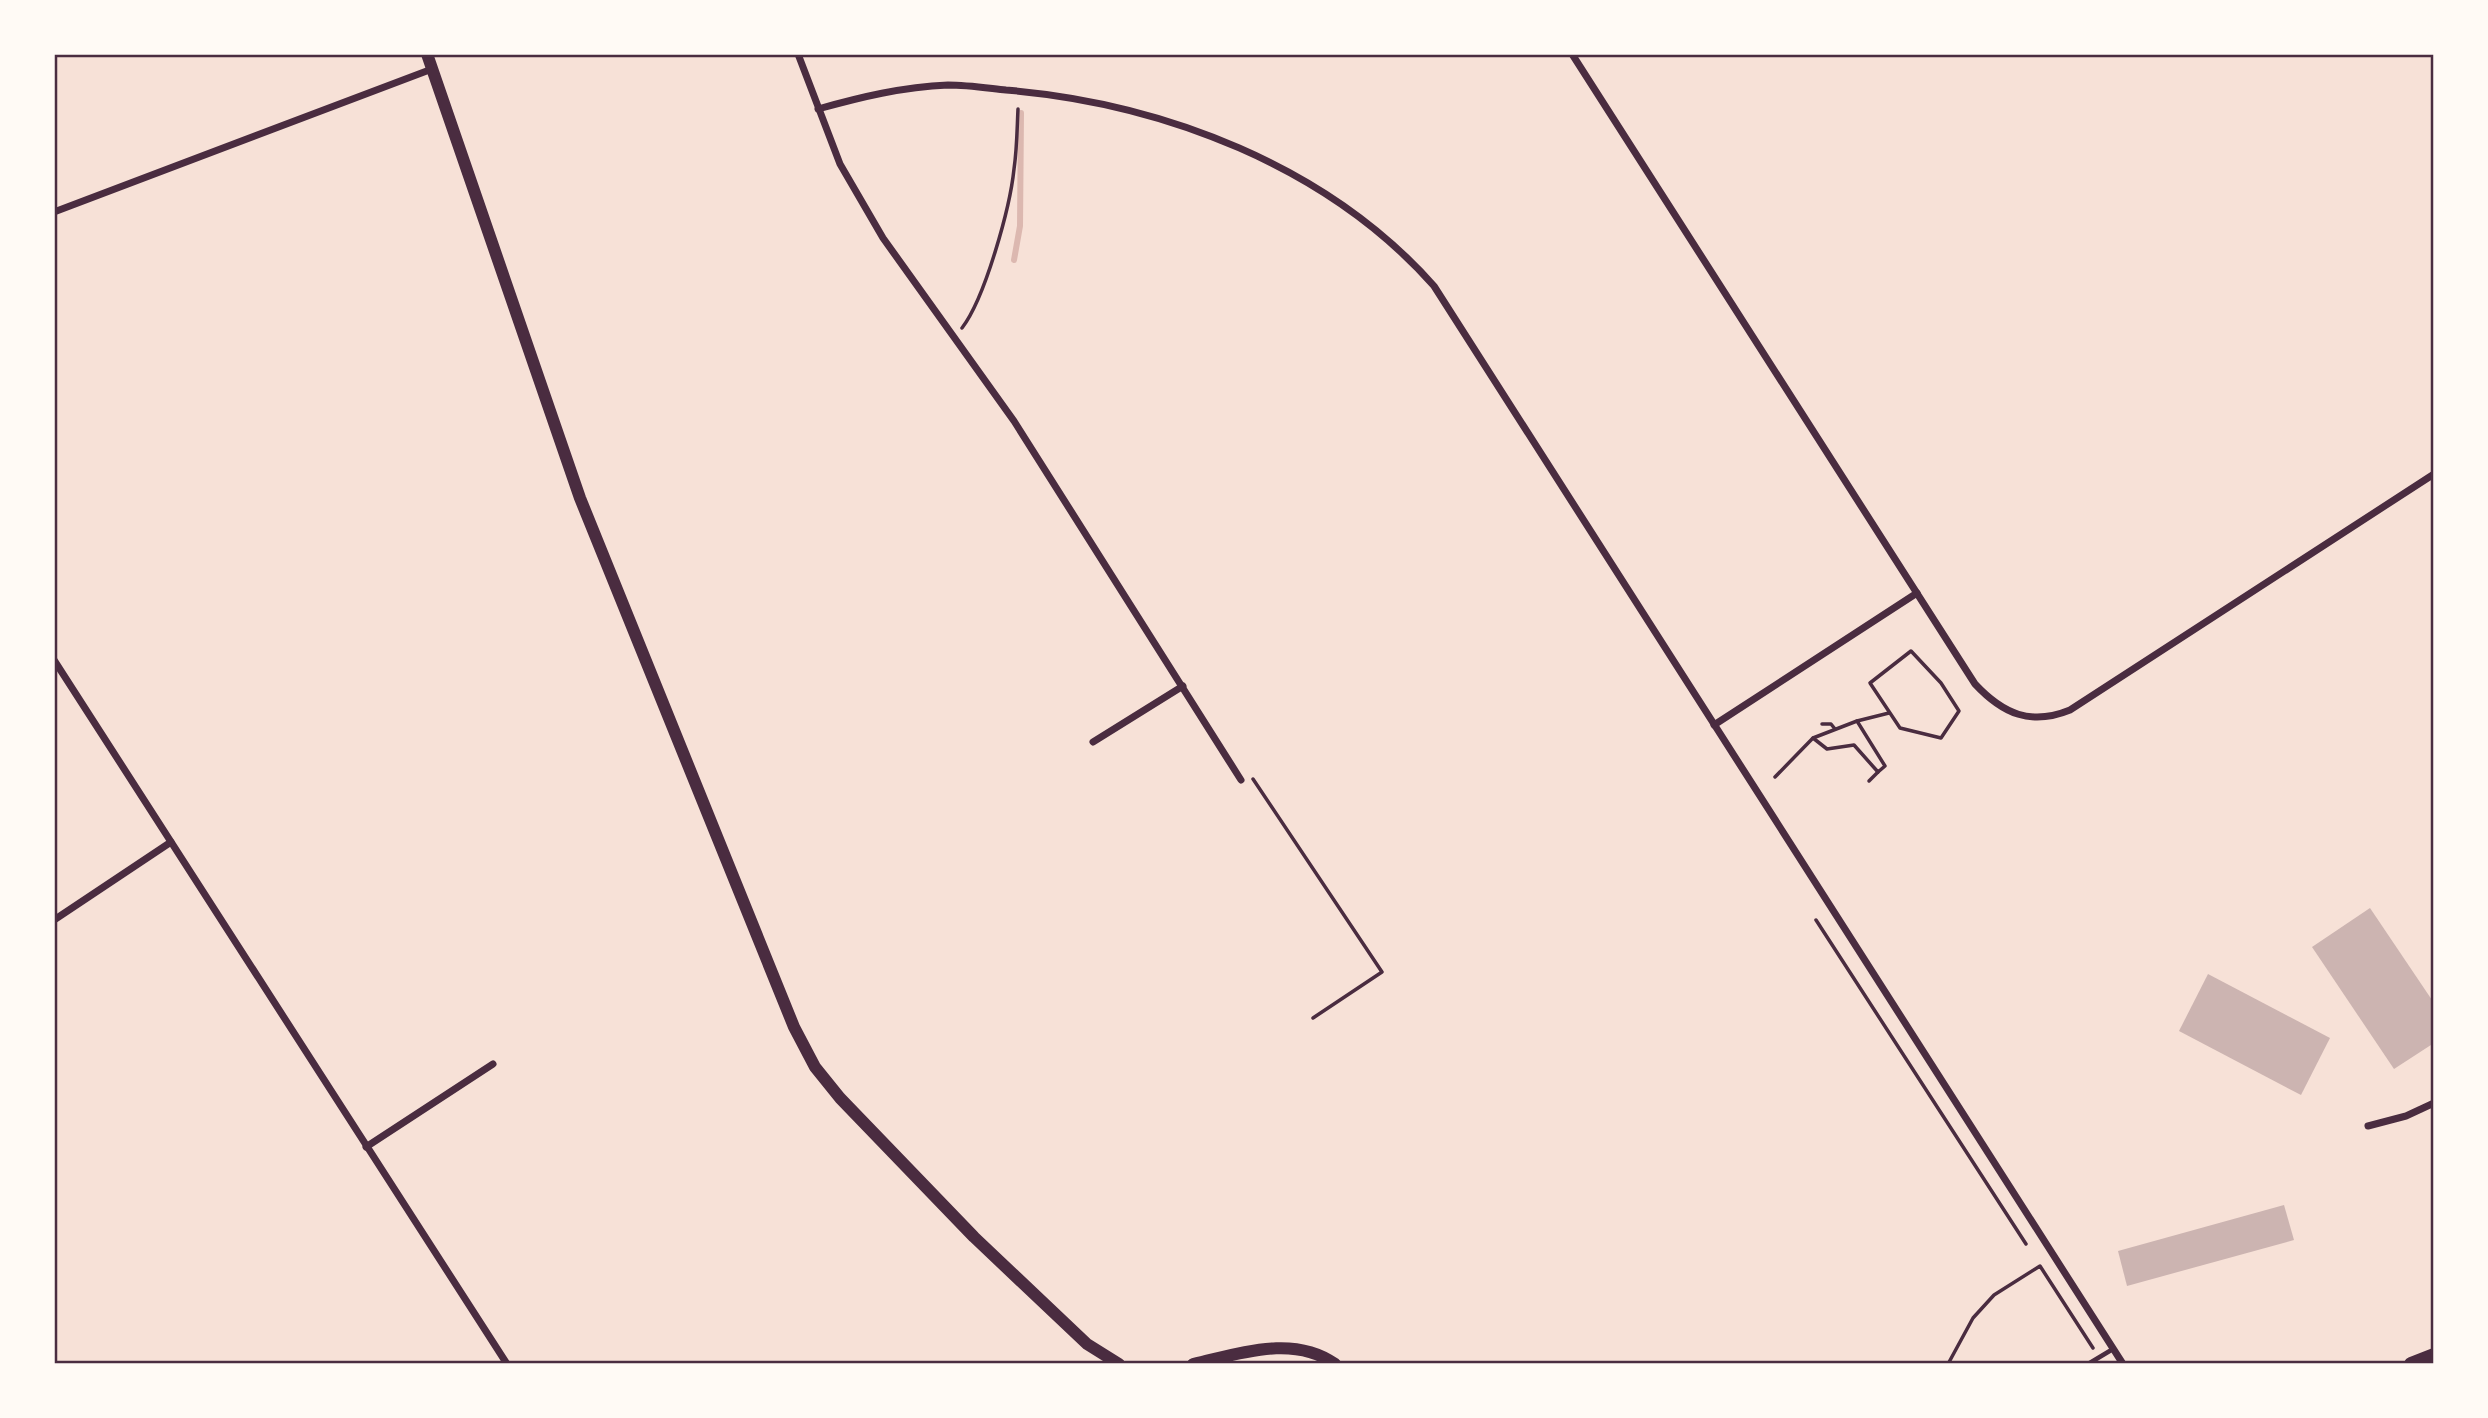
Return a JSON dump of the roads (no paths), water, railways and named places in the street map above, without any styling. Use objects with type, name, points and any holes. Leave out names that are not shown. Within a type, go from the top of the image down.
[{"type":"highway","points":[[2411,1364],[2434,1355]]},
{"type":"main road","points":[[427,54],[580,498],[800,1037],[816,1067],[840,1098],[975,1237],[1087,1343],[1119,1364]]},
{"type":"main road","points":[[1193,1364],[1276,1347],[1300,1349],[1324,1356],[1335,1364]]},
{"type":"street","points":[[798,54],[840,164],[883,238],[1014,421],[1241,780]]},
{"type":"street","points":[[1572,54],[1975,684],[2001,708],[2018,717],[2036,719],[2070,710],[2434,474]]},
{"type":"street","points":[[54,212],[432,69]]},
{"type":"street","points":[[818,109],[901,89],[950,85],[1090,101],[1232,144],[1321,191],[1371,224],[1409,257],[1434,286],[2123,1364]]},
{"type":"street","points":[[1714,725],[1917,593]]},
{"type":"street","points":[[54,660],[507,1364]]},
{"type":"street","points":[[1093,742],[1183,686]]},
{"type":"street","points":[[54,920],[171,842]]},
{"type":"street","points":[[366,1147],[494,1064]]},
{"type":"street","points":[[2368,1126],[2406,1116],[2434,1103]]},
{"type":"lane","points":[[2088,1364],[2113,1349]]},
{"type":"waterway","points":[[1014,260],[1020,226],[1021,113]]}]
